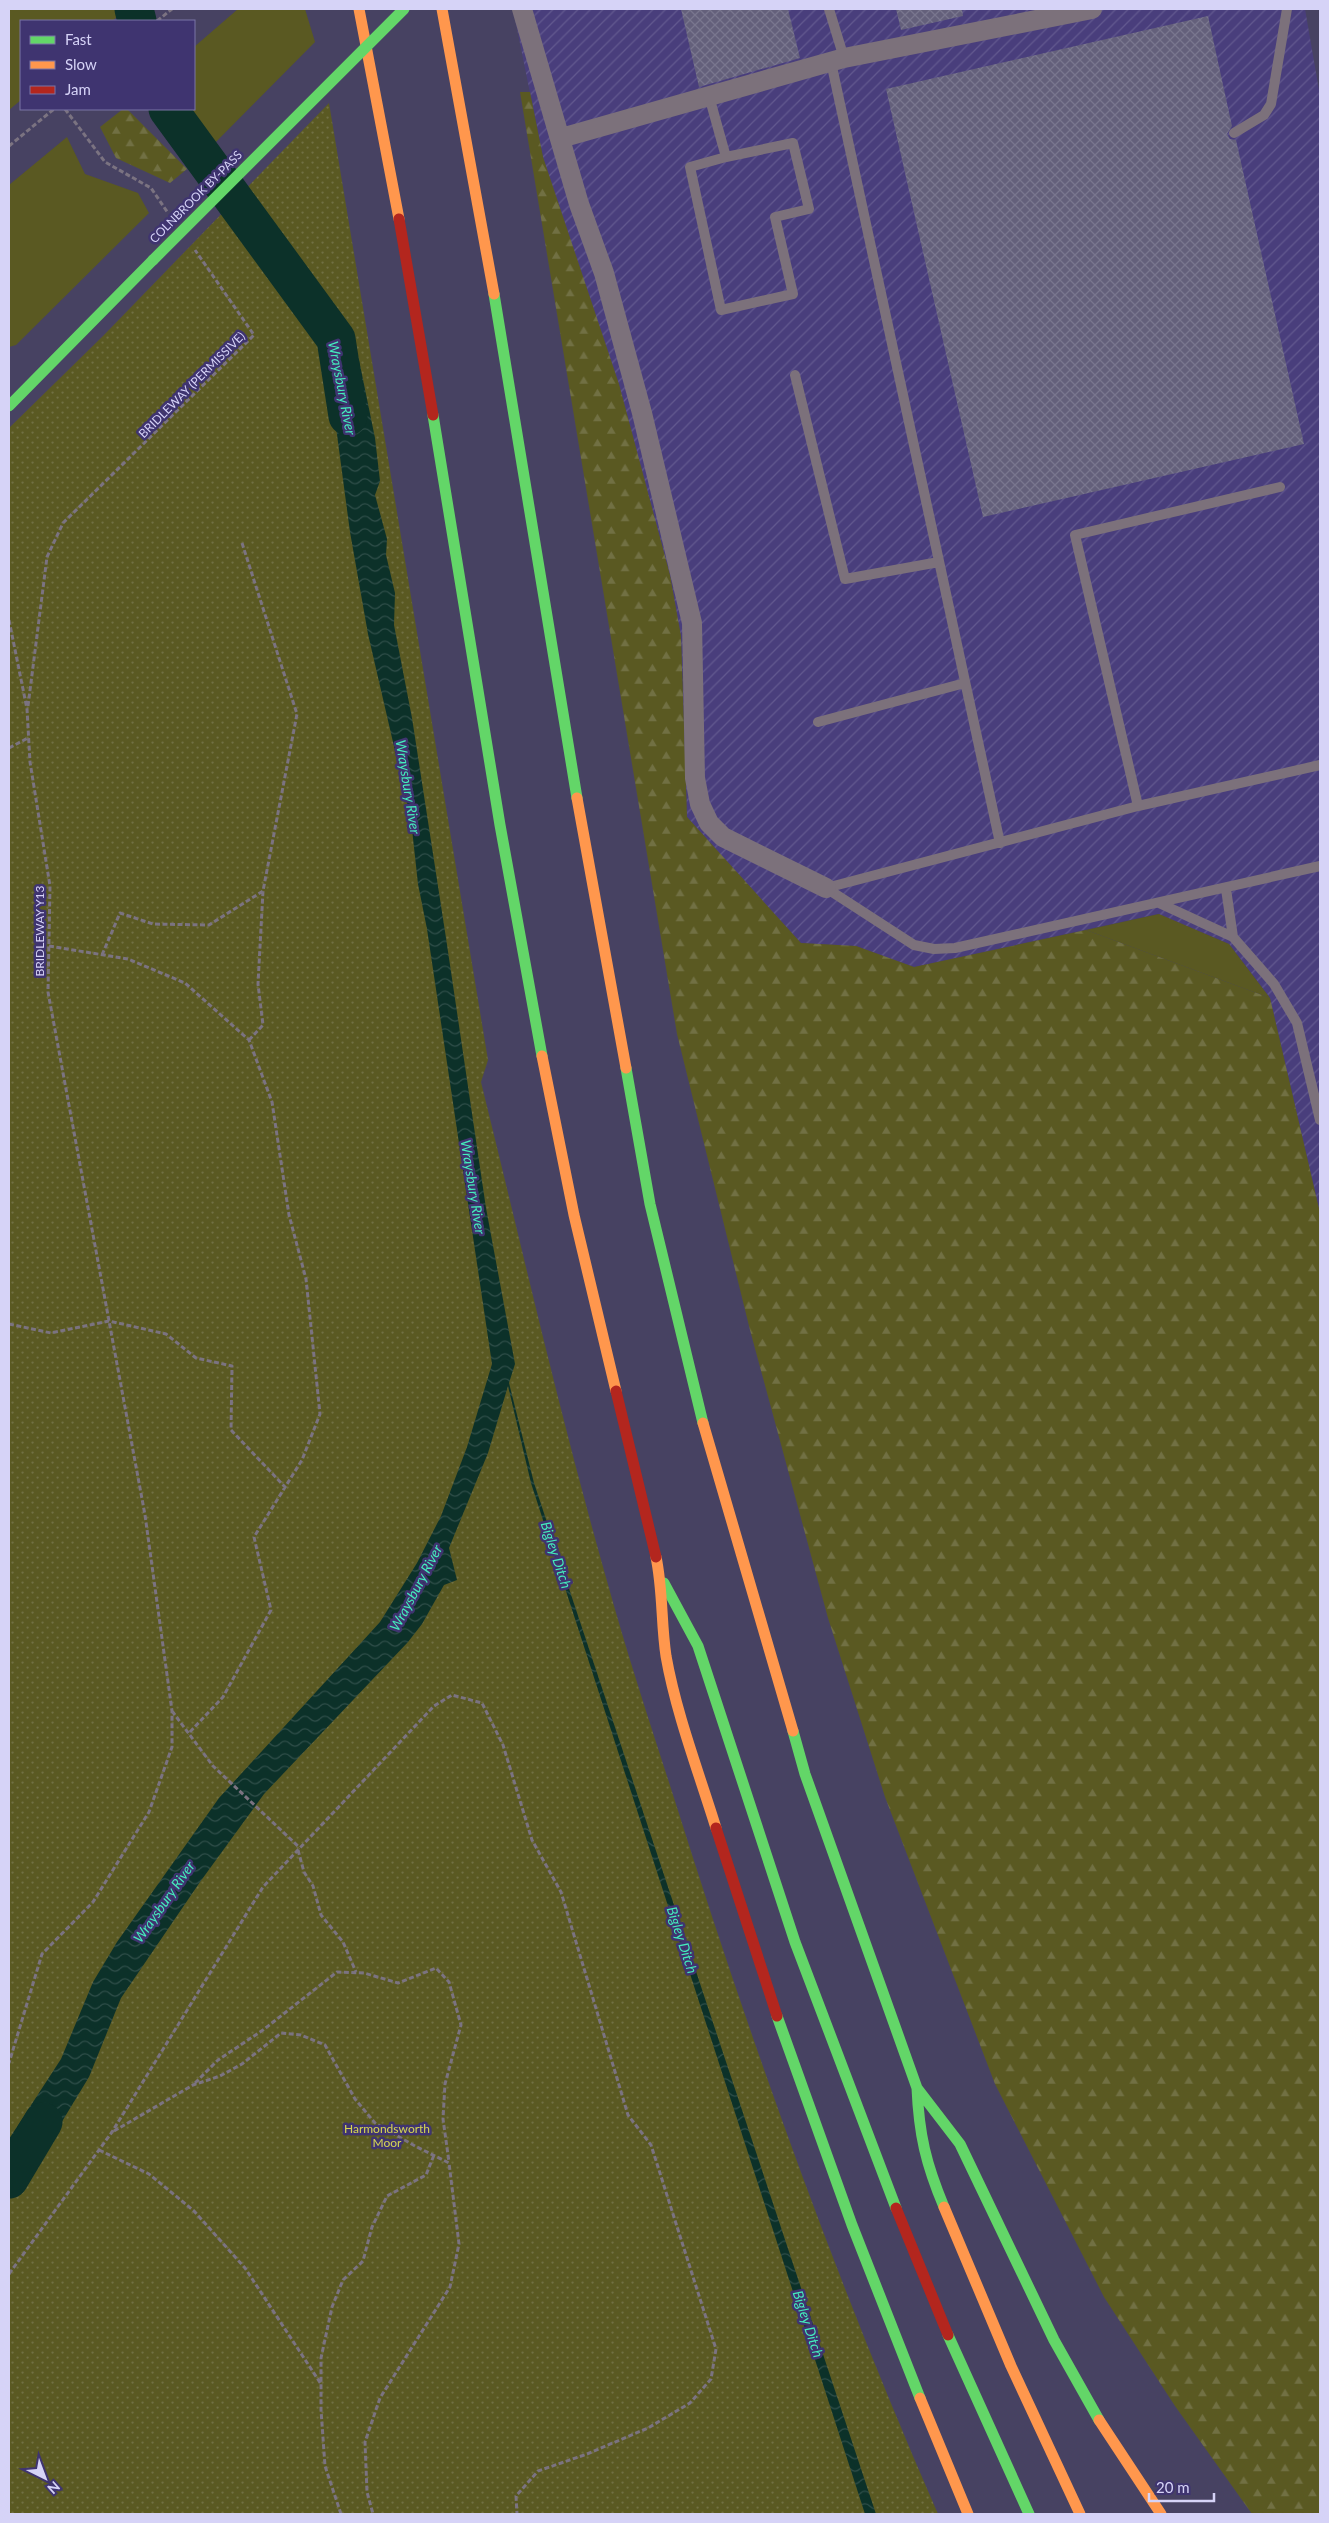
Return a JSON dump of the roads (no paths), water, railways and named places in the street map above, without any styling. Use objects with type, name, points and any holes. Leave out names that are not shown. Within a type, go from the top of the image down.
[{"type":"highway","points":[[359,9],[386,141],[425,361],[502,835],[549,1099],[577,1235],[660,1574],[667,1665],[717,1834],[763,1975],[834,2176],[888,2318],[968,2514]]},
{"type":"highway","name":"COLNBROOK BY-PASS","points":[[9,406],[404,9]]},
{"type":"highway","points":[[442,9],[481,213],[577,800],[650,1204],[708,1438],[805,1774],[917,2088],[919,2130],[929,2172],[1011,2366],[1080,2514]]},
{"type":"highway","points":[[660,1574],[698,1646],[795,1942],[875,2156],[943,2324],[1029,2514]]},
{"type":"highway","points":[[917,2088],[960,2144],[1054,2340],[1107,2433],[1162,2514]]},
{"type":"street","points":[[522,9],[579,204],[604,273],[642,413],[692,623],[695,778],[700,804],[709,823],[723,837],[826,888]]},
{"type":"street","points":[[561,138],[838,60],[1092,9]]},
{"type":"lane","points":[[829,9],[940,562],[1000,843]]},
{"type":"lane","points":[[1234,133],[1264,115],[1271,104],[1287,9]]},
{"type":"lane","points":[[709,96],[726,157]]},
{"type":"lane","points":[[793,143],[809,209],[774,217],[793,294],[721,310],[690,167],[726,157],[793,143]]},
{"type":"lane","points":[[795,375],[845,579],[940,562]]},
{"type":"lane","points":[[1138,806],[1074,535],[1280,487]]},
{"type":"lane","points":[[818,722],[965,683]]},
{"type":"lane","points":[[826,888],[1138,806],[1320,765]]},
{"type":"lane","points":[[826,888],[914,945],[934,949],[955,948],[1000,940],[1320,866]]},
{"type":"lane","points":[[1226,889],[1232,937]]},
{"type":"lane","points":[[1159,903],[1232,937],[1274,984],[1297,1023],[1320,1120]]},
{"type":"water","name":"Bigley Ditch","points":[[359,360],[375,438],[380,481],[375,495],[387,539],[386,555],[395,593],[394,625],[412,718],[486,1208],[515,1364],[509,1383],[534,1483],[876,2514],[865,2514],[531,1483],[508,1386],[488,1453],[449,1548],[457,1580],[444,1585],[422,1624],[408,1642],[264,1794],[200,1882],[121,1998],[89,2077],[29,2176],[9,2162],[9,2139],[61,2059],[93,1982],[117,1942],[219,1798],[380,1622],[417,1563],[441,1516],[467,1447],[492,1364],[427,929],[418,884],[411,820],[368,634],[350,532],[328,367]]},
{"type":"waterway","name":"Wraysbury River","points":[[134,9],[137,20]]},
{"type":"waterway","name":"Wraysbury River","points":[[169,110],[336,339],[348,416]]},
{"type":"waterway","name":"Wraysbury River","points":[[9,2179],[43,2122]]},
{"type":"park label","name":"Harmondsworth Moor","points":[[387,2136]]}]
